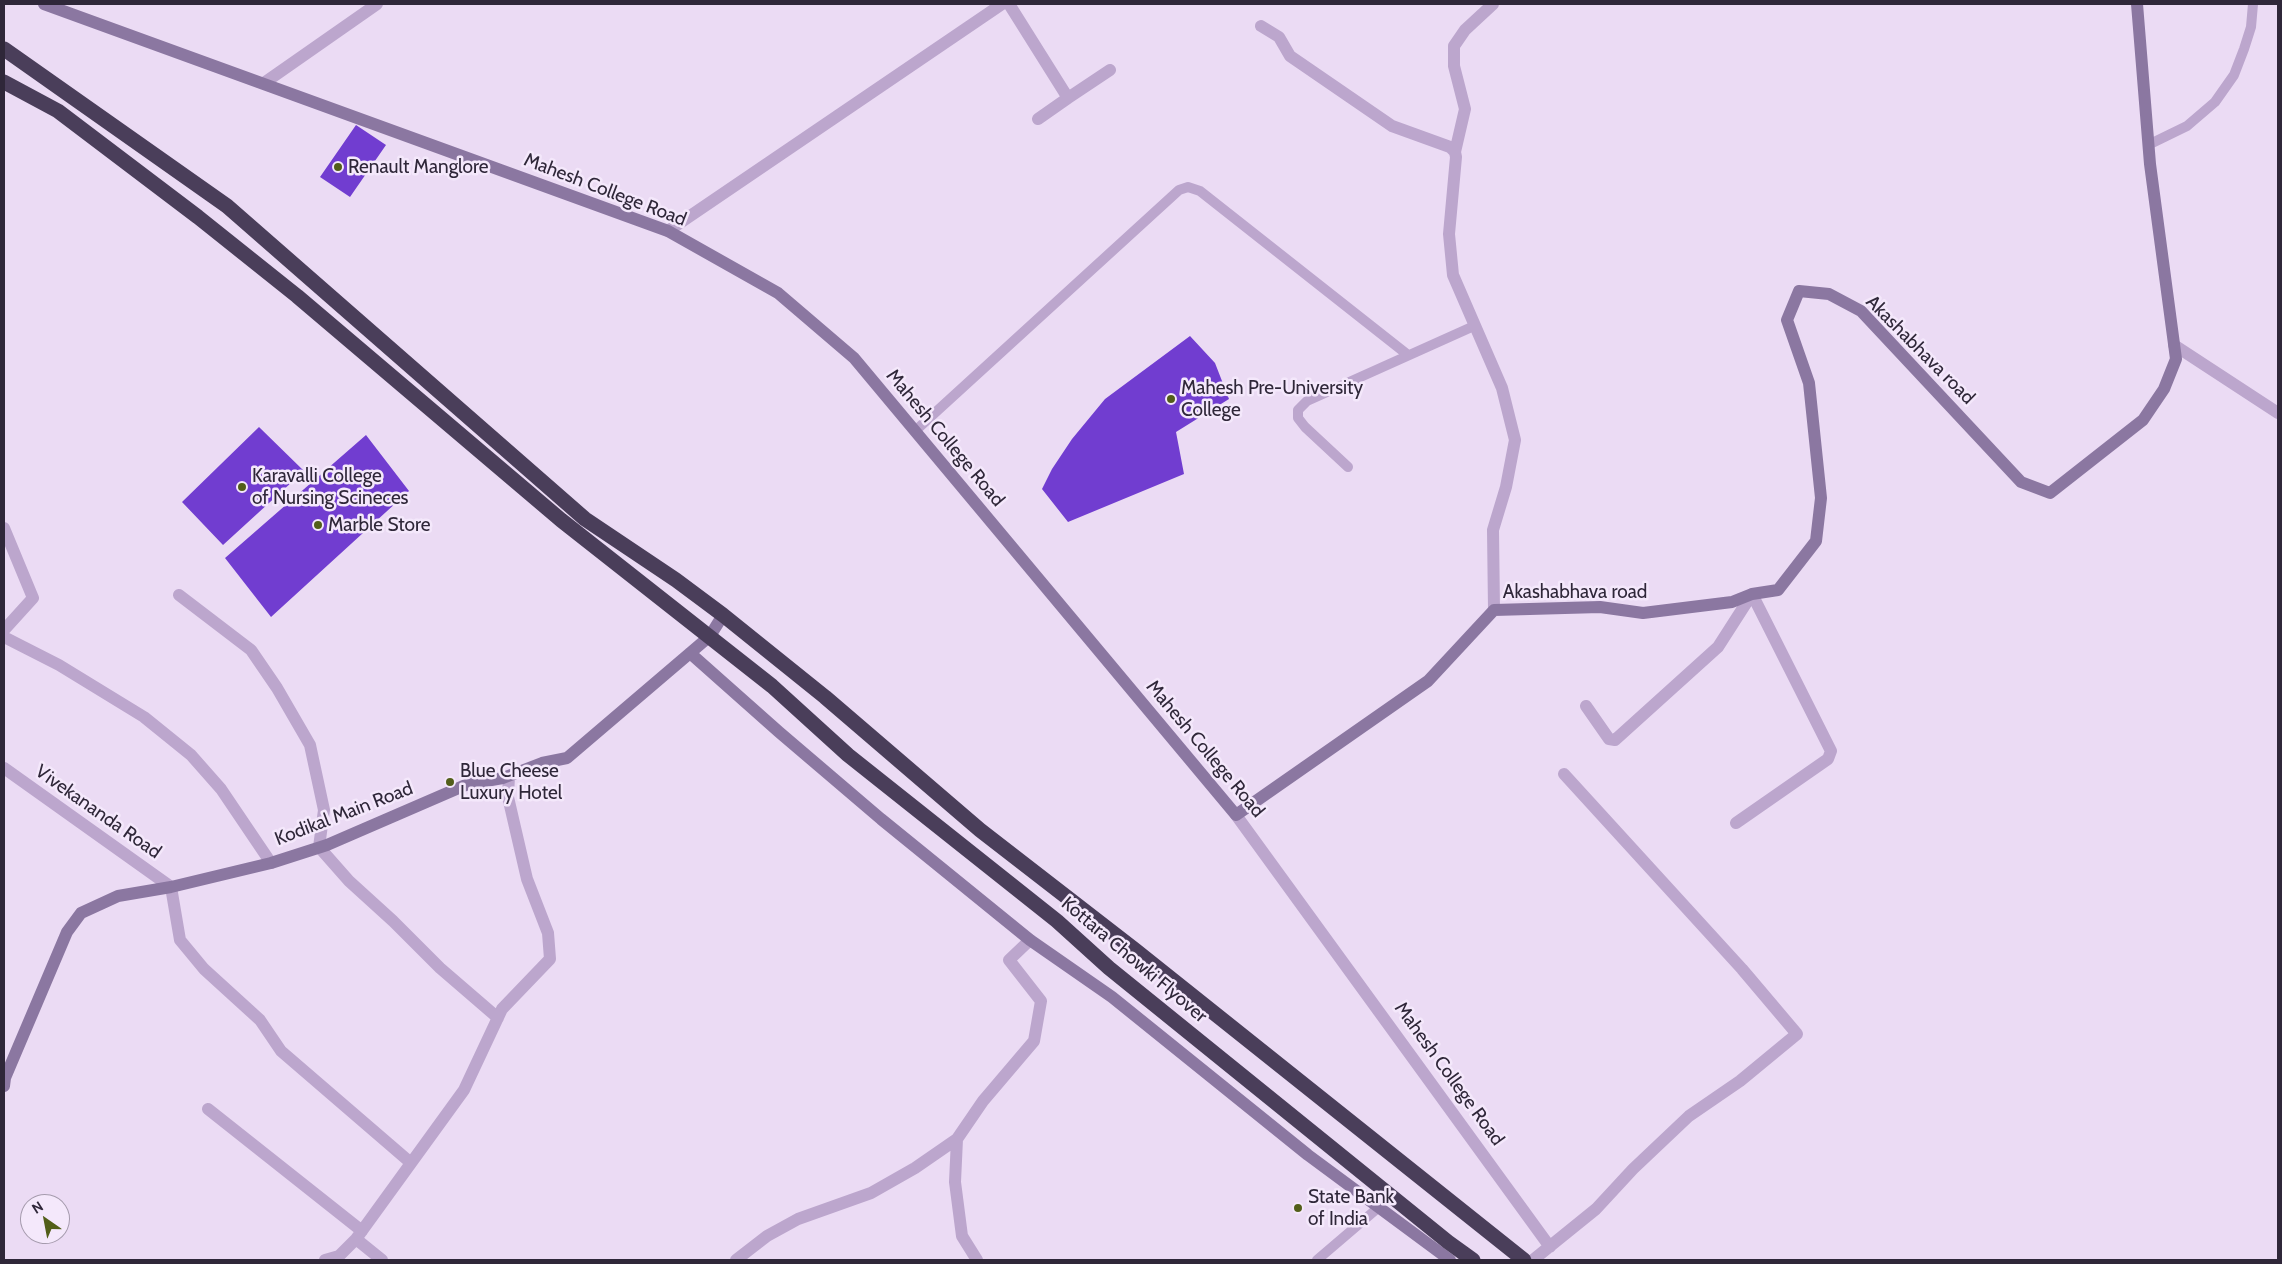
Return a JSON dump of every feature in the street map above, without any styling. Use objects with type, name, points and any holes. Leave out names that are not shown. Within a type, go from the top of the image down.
[{"type":"highway","points":[[4,49],[227,206],[585,519],[676,580],[723,615],[826,697],[980,830],[1135,950],[1524,1260]]},
{"type":"highway","name":"Kottara Chowki Flyover","points":[[4,82],[58,110],[297,296],[561,520],[772,686],[848,755],[1057,921],[1109,968],[1448,1242],[1473,1260]]},
{"type":"street","name":"Mahesh College Road","points":[[44,4],[668,231],[778,293],[854,358],[1236,815],[1550,1247]]},
{"type":"street","points":[[264,83],[377,4]]},
{"type":"street","points":[[668,231],[1002,4]]},
{"type":"street","points":[[1009,4],[1068,98]]},
{"type":"street","points":[[1493,4],[1465,30],[1454,46],[1454,66],[1465,109],[1455,152],[1449,234],[1453,275],[1502,388],[1515,440],[1506,487],[1493,530],[1494,610]]},
{"type":"street","name":"Akashabhava road","points":[[1236,815],[1428,681],[1494,610],[1600,607],[1643,613],[1732,602],[1752,594],[1778,590],[1816,541],[1821,498],[1810,383],[1787,320],[1798,291],[1829,294],[1861,311],[2021,482],[2050,493],[2143,420],[2164,388],[2176,359],[2148,145],[2137,4]]},
{"type":"street","points":[[1262,26],[1279,37],[1290,56],[1392,126],[1450,147],[1455,152]]},
{"type":"street","points":[[1038,119],[1110,70]]},
{"type":"street","points":[[2174,345],[2278,413]]},
{"type":"street","points":[[4,528],[32,598],[4,630]]},
{"type":"street","points":[[1586,706],[1609,739],[1615,740],[1718,647],[1752,594]]},
{"type":"street","points":[[1736,823],[1828,759],[1831,751],[1752,594]]},
{"type":"street","points":[[179,595],[251,650],[277,688],[310,745],[324,810],[319,848],[349,881],[440,968],[498,1018]]},
{"type":"street","name":"Kodikal Main Road","points":[[4,1086],[5,1078],[67,932],[81,913],[118,896],[271,863],[319,848],[468,784],[509,776],[542,762],[567,758],[710,636],[723,615]]},
{"type":"street","points":[[4,637],[59,665],[144,717],[191,755],[221,789],[271,863]]},
{"type":"street","points":[[690,653],[778,732],[881,819],[1030,940],[1112,996],[1308,1155],[1450,1260]]},
{"type":"street","name":"Vivekananda Road","points":[[4,768],[171,886]]},
{"type":"street","points":[[1533,1260],[1596,1209],[1634,1168],[1688,1116],[1740,1081],[1797,1034],[1742,969],[1564,774]]},
{"type":"street","points":[[325,1260],[338,1258],[359,1235],[464,1090],[502,1009],[550,959],[548,933],[527,878],[508,797],[509,776]]},
{"type":"street","points":[[171,886],[180,940],[204,969],[260,1020],[281,1051],[411,1163]]},
{"type":"street","points":[[736,1260],[767,1236],[798,1219],[871,1193],[915,1168],[957,1138],[982,1101],[1034,1041],[1041,1001],[1009,960],[1030,940]]},
{"type":"street","points":[[208,1109],[359,1235],[382,1260]]},
{"type":"street","points":[[957,1138],[955,1182],[962,1236],[977,1260]]},
{"type":"lane","points":[[2148,145],[2187,126],[2216,102],[2234,75],[2244,49],[2251,27],[2253,4]]},
{"type":"lane","points":[[915,430],[1179,190],[1188,187],[1200,191],[1408,355]]},
{"type":"lane","points":[[1348,467],[1305,427],[1298,418],[1298,410],[1307,401],[1474,326]]},
{"type":"lane","points":[[1317,1260],[1379,1207]]},
{"type":"building","points":[[356,125],[386,145],[350,197],[320,177]]},
{"type":"building","points":[[1190,336],[1215,363],[1229,399],[1176,432],[1184,474],[1068,522],[1042,489],[1052,469],[1072,439],[1105,399]]},
{"type":"building","name":"Karavalli College of Nursing Scineces","points":[[259,427],[304,471],[223,545],[182,502]]},
{"type":"building","name":"Marble Store","points":[[366,435],[409,491],[271,617],[225,558]]},
{"type":"place","name":"Renault Manglore","points":[[338,167]]},
{"type":"place","name":"Mahesh Pre-University College","points":[[1171,399]]},
{"type":"place","name":"Karavalli College of Nursing Scineces","points":[[242,487]]},
{"type":"place","name":"Marble Store","points":[[318,525]]},
{"type":"place","name":"Blue Cheese Luxury Hotel","points":[[450,782]]},
{"type":"place","name":"State Bank of India","points":[[1298,1208]]}]
